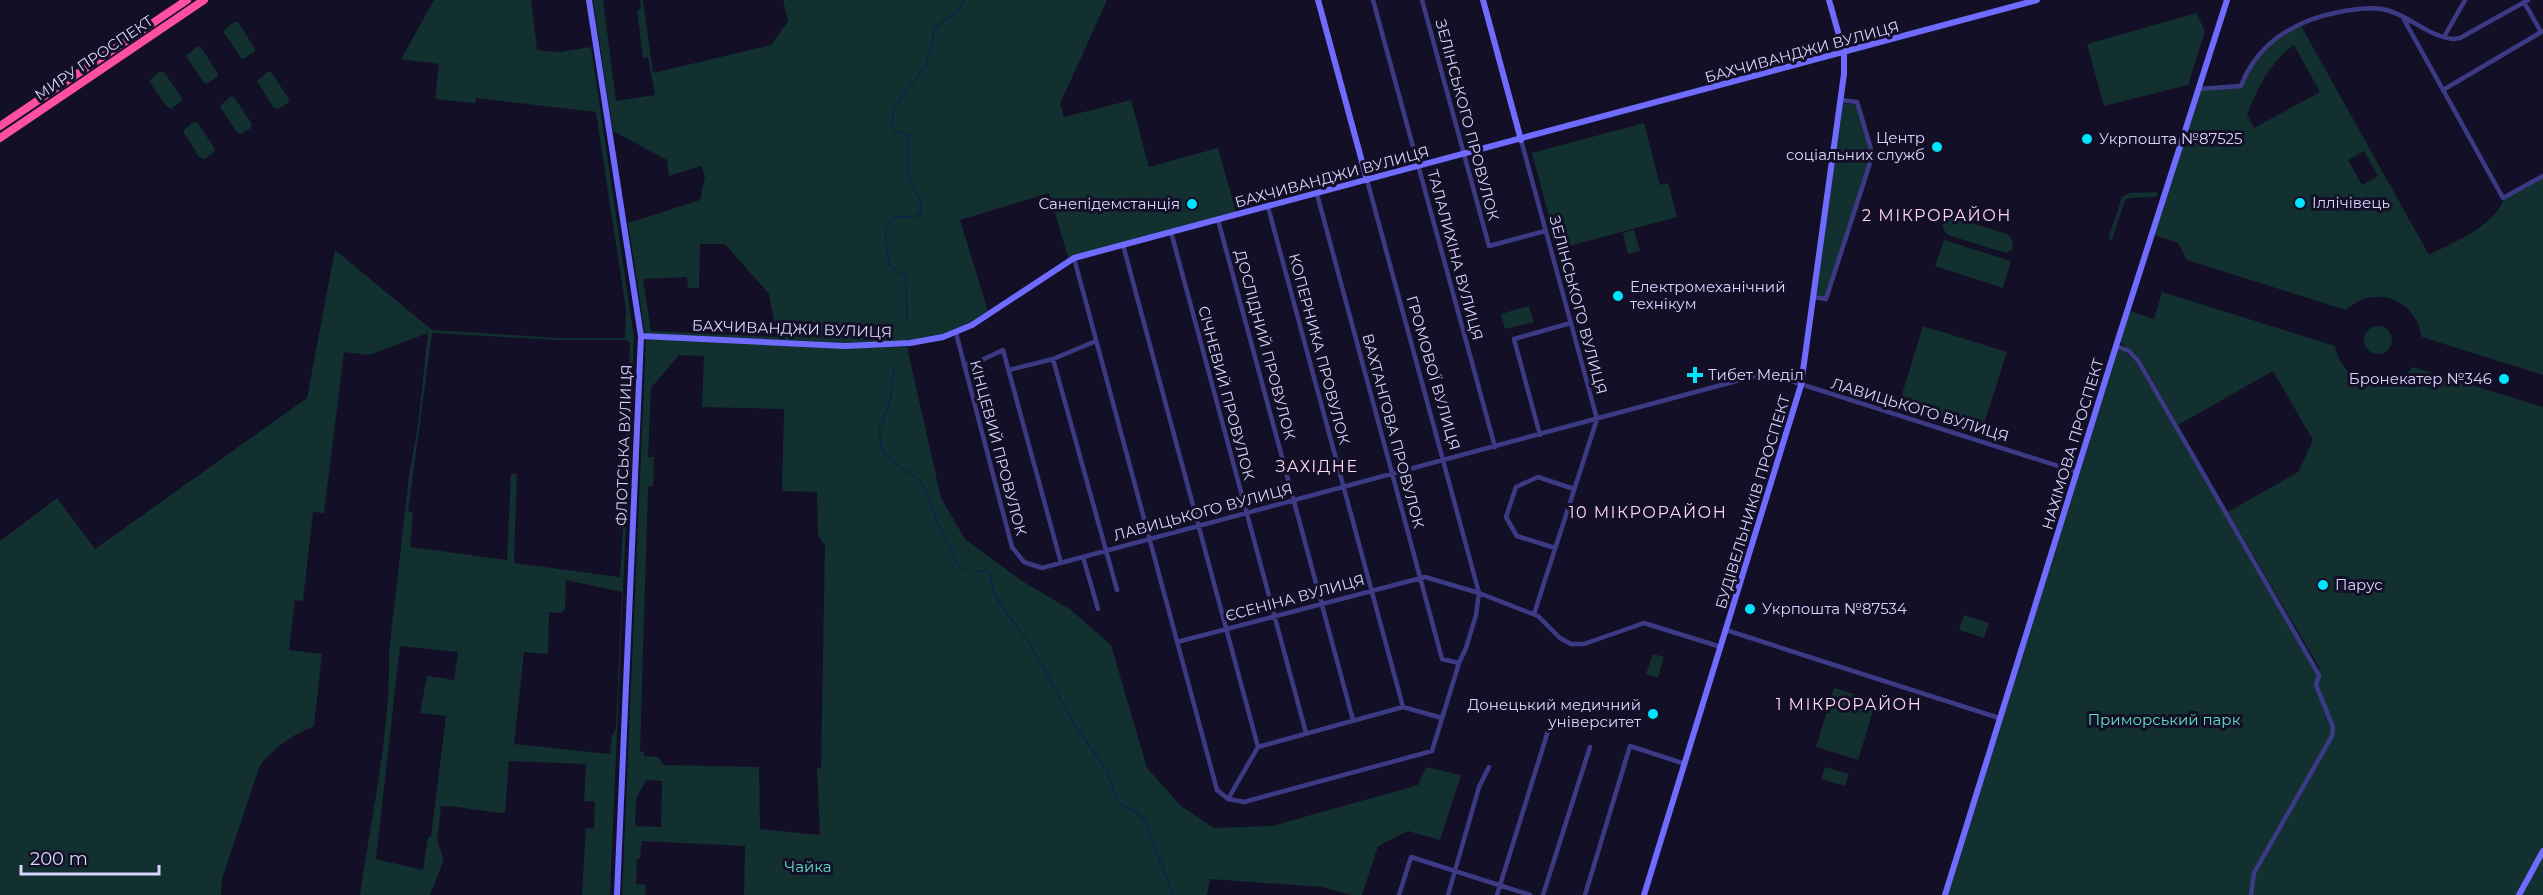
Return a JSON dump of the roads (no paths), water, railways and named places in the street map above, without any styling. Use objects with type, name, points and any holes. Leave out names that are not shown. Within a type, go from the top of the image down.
[{"type":"highway","name":"МИРУ ПРОСПЕКТ","points":[[0,126],[187,0]]},
{"type":"highway","name":"МИРУ ПРОСПЕКТ","points":[[0,138],[204,0]]},
{"type":"highway","points":[[94,63],[99,71]]},
{"type":"street","name":"ФЛОТСЬКА ВУЛИЦЯ","points":[[589,0],[641,336],[617,895]]},
{"type":"street","name":"ГРОМОВОЇ ВУЛИЦЯ","points":[[1228,800],[1244,802],[1432,751],[1476,615],[1479,593],[1318,0]]},
{"type":"street","name":"ТАЛАЛИХІНА ВУЛИЦЯ","points":[[1373,0],[1495,447]]},
{"type":"street","name":"ЗЕЛІНСЬКОГО ПРОВУЛОК","points":[[1422,0],[1489,246],[1545,231]]},
{"type":"street","name":"ЗЕЛІНСЬКОГО ВУЛИЦЯ","points":[[1483,0],[1597,420]]},
{"type":"street","name":"БУДІВЕЛЬНИКІВ ПРОСПЕКТ","points":[[1644,895],[1801,385],[1840,100],[1844,53],[1829,0]]},
{"type":"street","name":"БАХЧИВАНДЖИ ВУЛИЦЯ","points":[[641,336],[878,346],[910,343],[956,333],[996,310],[1074,258],[2037,0]]},
{"type":"street","name":"НАХІМОВА ПРОСПЕКТ","points":[[1945,895],[2116,346],[2227,0]]},
{"type":"street","points":[[2444,37],[2465,0]]},
{"type":"street","points":[[2198,89],[2241,86],[2250,67],[2268,45],[2286,32],[2315,18],[2368,9],[2386,10],[2453,39],[2460,38],[2526,1],[2542,32],[2443,90]]},
{"type":"street","points":[[2402,16],[2503,198],[2543,176]]},
{"type":"street","points":[[1813,297],[1826,299],[1871,160],[1871,149],[1857,102],[1840,100]]},
{"type":"street","name":"ВАХТАНГОВА ПРОВУЛОК","points":[[1317,194],[1442,658],[1459,663]]},
{"type":"street","name":"КОПЕРНИКА ПРОВУЛОК","points":[[1268,207],[1403,707]]},
{"type":"street","name":"ДОСЛІДНИЙ ПРОВУЛОК","points":[[1218,220],[1353,720]]},
{"type":"street","name":"СІЧНЕВИЙ ПРОВУЛОК","points":[[1171,232],[1306,733]]},
{"type":"street","points":[[1123,245],[1258,747]]},
{"type":"street","points":[[1074,258],[1217,790],[1228,800],[1258,747],[1403,707],[1442,718]]},
{"type":"street","points":[[1540,435],[1514,339],[1570,323]]},
{"type":"street","name":"КІНЦЕВИЙ ПРОВУЛОК","points":[[956,333],[1012,547],[1017,555],[1032,566],[1041,568],[1061,563]]},
{"type":"street","points":[[1009,370],[1053,359],[1096,341]]},
{"type":"street","points":[[2116,346],[2129,351],[2136,358],[2313,664],[2319,675],[2315,683],[2333,727],[2332,736],[2253,873],[2251,895]]},
{"type":"street","points":[[964,365],[1003,350],[1061,563]]},
{"type":"street","points":[[1053,359],[1117,590]]},
{"type":"street","name":"ЛАВИЦЬКОГО ВУЛИЦЯ","points":[[1061,563],[1766,374],[2078,472]]},
{"type":"street","points":[[1534,614],[1597,420]]},
{"type":"street","points":[[1555,548],[1517,536],[1506,517],[1509,507],[1516,487],[1538,477],[1574,489]]},
{"type":"street","points":[[1083,557],[1098,609]]},
{"type":"street","points":[[1420,577],[1429,577],[1479,593],[1534,614],[1560,638],[1571,644],[1584,644],[1644,623],[1721,646]]},
{"type":"street","name":"ЄСЕНІНА ВУЛИЦЯ","points":[[1177,642],[1420,577]]},
{"type":"street","points":[[1726,630],[1999,718]]},
{"type":"street","points":[[1497,895],[1548,731]]},
{"type":"street","points":[[1585,895],[1630,746],[1685,764]]},
{"type":"street","points":[[1543,895],[1590,747]]},
{"type":"street","points":[[1448,895],[1479,787],[1490,767]]},
{"type":"street","points":[[2518,895],[2543,851]]},
{"type":"street","points":[[1399,895],[1411,857],[1530,895]]},
{"type":"waterway","points":[[907,323],[905,277],[889,264],[886,231],[889,221],[897,217],[919,215],[921,206],[909,178],[907,135],[894,131],[892,122],[897,104],[927,62],[935,30],[957,10],[964,0]]},
{"type":"waterway","points":[[894,368],[890,401],[879,430],[882,448],[891,461],[918,479],[926,490],[944,539],[951,546],[956,563],[966,572]]},
{"type":"waterway","points":[[977,571],[987,571],[990,574],[994,595],[1030,644],[1076,727],[1106,769],[1117,800],[1126,808],[1136,811],[1145,821],[1173,895]]},
{"type":"place","name":"Укрпошта №87525","points":[[2087,139]]},
{"type":"place","name":"Центр соціальних служб","points":[[1937,147]]},
{"type":"place","name":"Іллічівець","points":[[2300,203]]},
{"type":"place","name":"Санепідемстанція","points":[[1192,204]]},
{"type":"place","name":"Електромеханічний технікум","points":[[1618,296]]},
{"type":"place","name":"Тибет Меділ","points":[[1695,375]]},
{"type":"place","name":"Бронекатер №346","points":[[2504,379]]},
{"type":"place","name":"Парус","points":[[2323,585]]},
{"type":"place","name":"Укрпошта №87534","points":[[1750,609]]},
{"type":"place","name":"Донецький медичний університет","points":[[1653,714]]},
{"type":"district","name":"2 МІКРОРАЙОН","points":[[1937,215]]},
{"type":"district","name":"ЗАХІДНЕ","points":[[1317,466]]},
{"type":"district","name":"10 МІКРОРАЙОН","points":[[1648,512]]},
{"type":"district","name":"1 МІКРОРАЙОН","points":[[1849,704]]},
{"type":"park label","name":"Приморський парк","points":[[2164,720]]},
{"type":"park label","name":"Чайка","points":[[808,867]]}]
